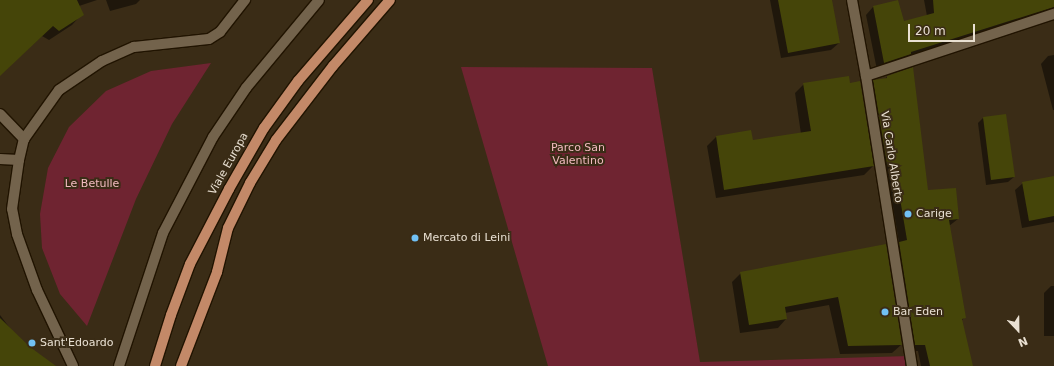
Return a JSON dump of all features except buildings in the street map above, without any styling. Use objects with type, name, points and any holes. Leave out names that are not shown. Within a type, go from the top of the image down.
[{"type":"main road","name":"Viale Europa","points":[[154,366],[190,264],[229,189],[264,128],[298,81],[368,0]]},
{"type":"main road","points":[[181,366],[217,272],[228,228],[250,183],[276,140],[333,66],[390,0]]},
{"type":"street","points":[[73,366],[37,290],[17,234],[12,209],[18,160],[24,139],[59,90],[102,61],[134,46],[209,39],[220,32],[245,0]]},
{"type":"street","points":[[119,366],[163,233],[213,137],[246,88],[319,0]]},
{"type":"street","name":"Via Carlo Alberto","points":[[852,0],[866,76],[912,366]]},
{"type":"street","points":[[866,76],[1054,14]]},
{"type":"street","points":[[0,114],[24,139]]},
{"type":"street","points":[[0,159],[18,160]]},
{"type":"green space","name":"Le Betulle","points":[[211,63],[172,124],[136,199],[87,326],[60,294],[42,248],[40,214],[48,168],[69,127],[106,91],[151,71]]},
{"type":"green space","name":"Parco San Valentino","points":[[461,67],[652,68],[700,362],[910,356],[912,366],[548,366]]},
{"type":"place","name":"Carige","points":[[908,214]]},
{"type":"place","name":"Mercato di Leini","points":[[415,238]]},
{"type":"place","name":"Bar Eden","points":[[885,312]]},
{"type":"place","name":"Sant'Edoardo","points":[[32,343]]}]
